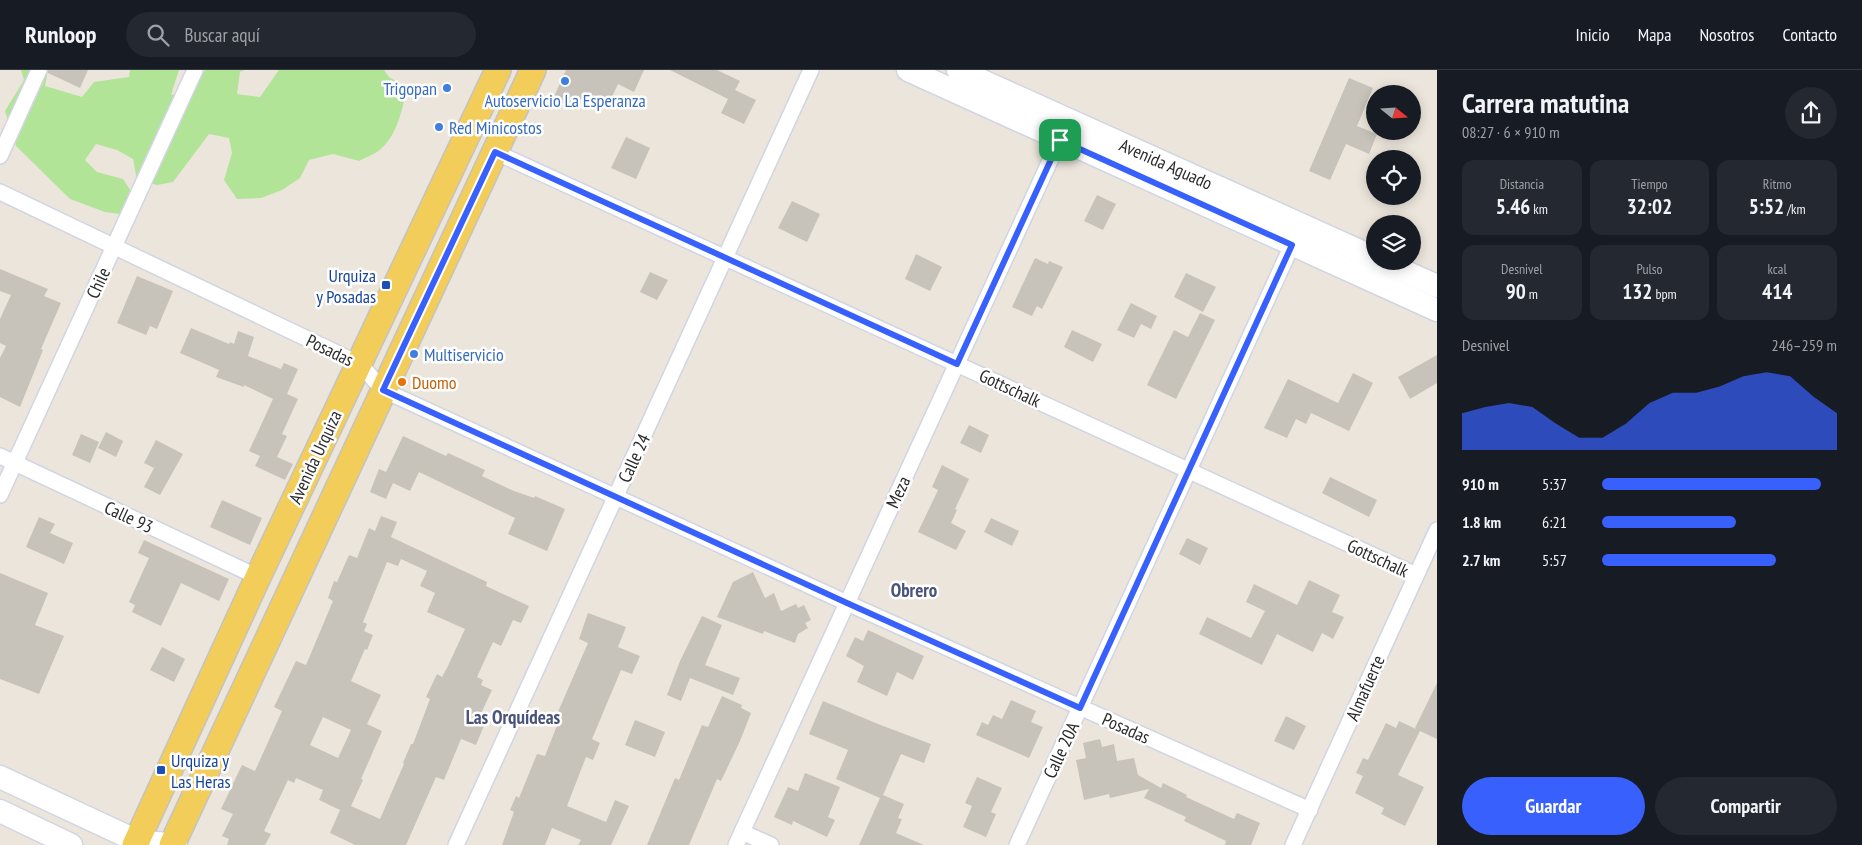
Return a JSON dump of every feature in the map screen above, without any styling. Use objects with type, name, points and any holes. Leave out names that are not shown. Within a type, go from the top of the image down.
[{"type":"main road","name":"Avenida Urquiza","points":[[136,843],[258,577],[498,70]]},
{"type":"main road","name":"Avenida Urquiza","points":[[174,845],[383,390],[533,70]]},
{"type":"street","points":[[0,156],[39,70]]},
{"type":"street","name":"Chile","points":[[0,495],[195,70]]},
{"type":"street","name":"Calle 24","points":[[456,845],[812,70]]},
{"type":"street","name":"Avenida Aguado","points":[[908,70],[1437,310]]},
{"type":"street","name":"Avenida Aguado","points":[[958,70],[1366,254]]},
{"type":"street","name":"Meza","points":[[739,838],[1060,140]]},
{"type":"street","name":"Gottschalk","points":[[495,152],[1416,575]]},
{"type":"street","name":"Posadas","points":[[0,192],[360,364],[383,390],[847,603],[1310,810]]},
{"type":"street","name":"Calle 20A","points":[[1017,845],[1292,245]]},
{"type":"street","points":[[1401,270],[1437,286]]},
{"type":"street","name":"Calle 93","points":[[0,456],[258,577]]},
{"type":"street","name":"Almafuerte","points":[[1293,845],[1437,530]]},
{"type":"street","points":[[0,777],[136,843],[174,845]]},
{"type":"street","points":[[0,812],[71,845]]},
{"type":"street","points":[[739,838],[771,845]]},
{"type":"green space","points":[[21,70],[48,70],[45,86],[82,97],[94,82],[129,77],[130,70],[179,70],[171,95],[192,89],[205,70],[244,70],[240,72],[237,94],[260,97],[279,70],[384,70],[389,77],[407,88],[398,123],[384,146],[377,152],[359,161],[333,154],[309,160],[300,178],[282,190],[261,198],[237,199],[224,180],[232,153],[229,138],[209,134],[173,182],[157,185],[137,180],[133,159],[117,150],[96,144],[85,160],[97,172],[123,179],[136,199],[127,215],[105,212],[70,199],[16,146],[5,111],[24,80]]},
{"type":"building","points":[[48,70],[88,70],[80,88],[48,73]]},
{"type":"building","points":[[566,70],[644,70],[634,92],[618,84],[609,103],[585,92],[576,110],[553,99]]},
{"type":"building","points":[[670,70],[717,70],[740,81],[735,90],[756,100],[744,124],[721,113],[728,99]]},
{"type":"building","points":[[1349,78],[1366,85],[1366,105],[1357,126],[1366,130],[1366,140],[1375,140],[1371,150],[1366,150],[1366,153],[1346,144],[1330,180],[1309,171]]},
{"type":"building","points":[[626,137],[650,148],[636,179],[611,168]]},
{"type":"building","points":[[1097,195],[1116,204],[1103,230],[1084,221]]},
{"type":"building","points":[[792,201],[820,214],[807,242],[778,228]]},
{"type":"building","points":[[916,254],[942,267],[930,291],[905,279]]},
{"type":"building","points":[[1035,258],[1048,264],[1049,261],[1063,267],[1042,309],[1037,306],[1032,316],[1012,307]]},
{"type":"building","points":[[0,269],[48,289],[44,296],[61,303],[41,349],[43,350],[20,407],[0,397],[0,358],[6,346],[0,343],[0,319],[11,295],[0,291]]},
{"type":"building","points":[[650,272],[668,280],[657,300],[640,292]]},
{"type":"building","points":[[1186,273],[1216,287],[1203,312],[1174,297]]},
{"type":"building","points":[[137,276],[173,291],[157,329],[150,326],[146,335],[117,323]]},
{"type":"building","points":[[1131,303],[1157,316],[1151,329],[1141,324],[1134,338],[1117,330]]},
{"type":"building","points":[[1200,313],[1215,320],[1176,399],[1147,385],[1174,330],[1188,337]]},
{"type":"building","points":[[191,328],[229,344],[230,342],[234,344],[238,331],[254,337],[248,356],[281,369],[284,363],[298,369],[287,394],[298,399],[282,434],[287,436],[277,457],[293,464],[285,480],[255,466],[260,456],[249,451],[273,399],[244,385],[244,387],[216,377],[219,370],[180,353]]},
{"type":"building","points":[[1072,330],[1102,344],[1093,362],[1064,347]]},
{"type":"building","points":[[1437,355],[1437,383],[1410,399],[1398,377]]},
{"type":"building","points":[[1353,373],[1373,383],[1349,431],[1311,413],[1306,424],[1296,419],[1287,438],[1264,428],[1288,379],[1338,403]]},
{"type":"building","points":[[969,425],[989,435],[981,453],[960,443]]},
{"type":"building","points":[[106,432],[123,441],[116,457],[98,448]]},
{"type":"building","points":[[81,434],[99,442],[90,463],[72,455]]},
{"type":"building","points":[[403,436],[446,456],[448,453],[485,470],[482,476],[514,491],[534,498],[535,496],[565,509],[547,551],[508,534],[515,518],[419,472],[410,491],[393,483],[386,499],[370,492],[379,469],[386,472]]},
{"type":"building","points":[[156,440],[183,454],[160,495],[144,487],[154,468],[144,463]]},
{"type":"building","points":[[942,465],[969,479],[955,509],[957,510],[951,523],[966,531],[956,550],[918,532],[938,490],[932,487]]},
{"type":"building","points":[[1330,477],[1377,500],[1369,517],[1322,493]]},
{"type":"building","points":[[222,500],[262,518],[250,545],[210,527]]},
{"type":"building","points":[[381,516],[397,522],[391,537],[487,582],[486,586],[529,606],[521,623],[513,620],[501,646],[493,642],[477,677],[483,680],[481,685],[492,690],[478,720],[485,723],[476,745],[461,739],[444,780],[436,777],[406,845],[355,845],[330,833],[340,810],[319,800],[323,790],[296,778],[294,783],[288,780],[264,831],[271,834],[265,845],[227,845],[229,839],[222,836],[233,814],[221,809],[242,765],[255,771],[282,711],[274,707],[296,661],[306,665],[333,601],[328,598],[334,581],[337,582],[349,555],[357,558],[369,528],[375,531]],"holes":[[[401,559],[427,571],[420,586],[435,593],[427,612],[465,629],[442,677],[437,674],[426,697],[430,699],[413,744],[411,744],[380,819],[351,806],[382,731],[367,724],[381,695],[351,681],[373,635],[364,631],[367,624],[363,622],[387,562],[398,566]],[[323,717],[351,730],[338,758],[310,745]]]},
{"type":"building","points":[[39,517],[55,524],[50,533],[73,543],[64,564],[26,547]]},
{"type":"building","points":[[991,518],[1019,531],[1012,546],[984,532]]},
{"type":"building","points":[[1187,538],[1208,548],[1200,565],[1179,554]]},
{"type":"building","points":[[144,540],[229,579],[219,601],[181,583],[161,626],[132,612],[135,605],[129,602],[149,558],[138,553]]},
{"type":"building","points":[[753,572],[765,598],[774,593],[781,611],[796,604],[798,608],[804,605],[811,620],[805,623],[808,628],[798,634],[795,643],[764,631],[763,634],[717,617],[733,582]]},
{"type":"building","points":[[0,573],[48,593],[35,625],[64,636],[39,694],[0,679]]},
{"type":"building","points":[[1309,580],[1340,595],[1332,612],[1344,617],[1333,639],[1322,633],[1313,652],[1277,634],[1262,665],[1199,634],[1207,617],[1251,638],[1265,611],[1246,602],[1254,584],[1297,605]]},
{"type":"building","points":[[588,613],[626,627],[618,647],[640,656],[632,674],[621,670],[592,739],[600,743],[593,760],[586,757],[567,806],[606,822],[615,800],[629,806],[611,845],[578,845],[581,840],[552,828],[545,845],[502,845],[514,812],[510,810],[516,796],[519,798],[537,754],[545,756],[558,723],[554,721],[588,643],[579,639]]},
{"type":"building","points":[[702,616],[722,625],[705,665],[740,678],[733,695],[690,678],[681,701],[667,695],[680,661]]},
{"type":"building","points":[[868,630],[924,656],[913,680],[897,672],[887,696],[857,682],[864,666],[846,656],[855,637],[863,641]]},
{"type":"building","points":[[162,647],[185,659],[174,682],[150,670]]},
{"type":"building","points":[[1437,683],[1437,739],[1420,731],[1398,775],[1424,787],[1405,826],[1381,814],[1384,808],[1355,793],[1363,776],[1356,773],[1363,758],[1368,760],[1386,723],[1396,728],[1399,721],[1416,729]]},
{"type":"building","points":[[722,696],[742,705],[741,708],[751,713],[721,781],[717,779],[689,845],[647,845],[675,778],[679,780],[702,725],[708,727]]},
{"type":"building","points":[[1011,700],[1036,711],[1031,722],[1043,727],[1029,758],[976,735],[982,722],[988,725],[993,715],[1002,719]]},
{"type":"building","points":[[823,701],[931,744],[924,763],[901,754],[883,795],[904,804],[898,818],[902,819],[896,833],[924,845],[859,845],[880,798],[836,779],[848,750],[809,734]]},
{"type":"building","points":[[1286,716],[1306,726],[1294,750],[1274,741]]},
{"type":"building","points":[[635,720],[665,732],[655,757],[625,745]]},
{"type":"building","points":[[1100,739],[1102,747],[1114,744],[1117,761],[1134,758],[1138,775],[1161,788],[1163,783],[1187,795],[1186,797],[1234,819],[1237,813],[1260,823],[1251,845],[1225,845],[1226,841],[1184,821],[1186,817],[1144,798],[1149,789],[1110,798],[1109,794],[1084,800],[1076,760],[1086,758],[1083,743]]},
{"type":"building","points":[[805,773],[840,787],[828,817],[835,820],[827,837],[793,821],[792,825],[774,817],[788,787],[798,791]]},
{"type":"building","points":[[977,777],[1002,788],[991,812],[996,814],[986,837],[963,827],[972,806],[965,803]]},
{"type":"place","name":"Autoservicio La Esperanza","points":[[565,81]]},
{"type":"place","name":"Trigopan","points":[[447,88]]},
{"type":"place","name":"Red Minicostos","points":[[439,127]]},
{"type":"place","name":"Urquiza y Posadas","points":[[386,285]]},
{"type":"place","name":"Multiservicio","points":[[414,354]]},
{"type":"place","name":"Duomo","points":[[402,382]]},
{"type":"place","name":"Urquiza y Las Heras","points":[[161,770]]},
{"type":"district","name":"Obrero","points":[[914,590]]},
{"type":"district","name":"Las Orquídeas","points":[[513,717]]},
{"type":"route","points":[[1060,140],[1292,245],[1080,708],[383,390],[495,152],[957,364],[1060,140]]}]
